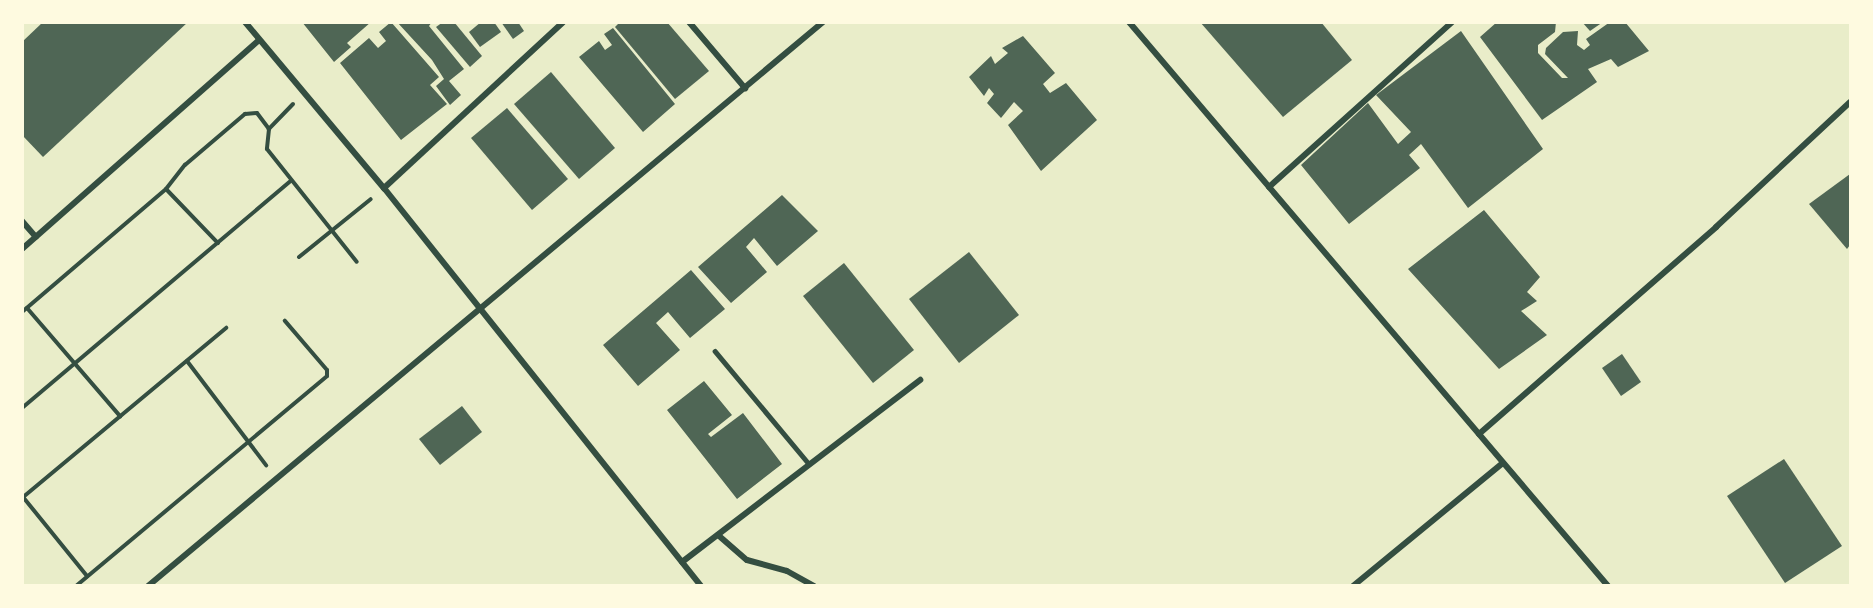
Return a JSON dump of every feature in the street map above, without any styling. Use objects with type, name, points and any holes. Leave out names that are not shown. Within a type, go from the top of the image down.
[{"type":"street","points":[[245,22],[384,188],[701,585]]},
{"type":"street","points":[[384,188],[563,22]]},
{"type":"street","points":[[688,22],[745,88]]},
{"type":"street","points":[[148,585],[823,22]]},
{"type":"street","points":[[1129,22],[1608,585]]},
{"type":"street","points":[[1269,187],[1452,22]]},
{"type":"street","points":[[22,249],[259,40]]},
{"type":"street","points":[[1479,434],[1716,227],[1851,102]]},
{"type":"street","points":[[22,221],[36,237]]},
{"type":"street","points":[[682,562],[920,380]]},
{"type":"street","points":[[1353,585],[1503,463]]},
{"type":"street","points":[[718,535],[747,560],[787,571],[814,585]]},
{"type":"lane","points":[[715,351],[809,464]]},
{"type":"path","points":[[303,93],[269,129],[267,149],[357,262]]},
{"type":"path","points":[[22,312],[166,189],[185,165],[245,114],[257,113],[269,129]]},
{"type":"path","points":[[22,408],[291,181]]},
{"type":"path","points":[[299,257],[384,188]]},
{"type":"path","points":[[166,189],[218,243]]},
{"type":"path","points":[[27,308],[120,416]]},
{"type":"path","points":[[76,585],[328,374],[285,321]]},
{"type":"path","points":[[87,576],[23,498],[226,328]]},
{"type":"path","points":[[187,361],[276,478]]},
{"type":"building","points":[[43,22],[188,22],[43,157],[22,135],[22,42]]},
{"type":"building","points":[[302,22],[371,22],[347,43],[351,47],[334,62]]},
{"type":"building","points":[[391,22],[439,77],[430,85],[447,104],[401,140],[340,63],[369,38],[378,48],[386,41],[379,32]]},
{"type":"building","points":[[397,22],[432,22],[429,26],[464,69],[449,81],[461,95],[450,105],[436,86],[444,79],[432,60]]},
{"type":"building","points":[[443,22],[454,22],[482,56],[470,67],[436,27]]},
{"type":"building","points":[[481,22],[494,22],[501,32],[480,47],[469,32]]},
{"type":"building","points":[[501,22],[518,22],[524,31],[513,39]]},
{"type":"building","points":[[620,22],[667,22],[709,71],[675,99],[615,27]]},
{"type":"building","points":[[1200,22],[1321,22],[1352,60],[1283,117]]},
{"type":"building","points":[[1497,22],[1556,22],[1555,32],[1538,45],[1538,53],[1562,78],[1568,78],[1545,54],[1546,48],[1563,32],[1578,31],[1577,45],[1584,50],[1590,45],[1586,39],[1610,22],[1625,22],[1649,51],[1618,67],[1611,59],[1588,69],[1597,82],[1542,120],[1480,37]]},
{"type":"building","points":[[1582,22],[1603,22],[1590,31]]},
{"type":"building","points":[[613,28],[675,104],[643,132],[579,57],[599,41],[605,50],[612,45],[604,34]]},
{"type":"building","points":[[1461,31],[1543,149],[1468,208],[1421,144],[1409,155],[1420,168],[1349,224],[1301,165],[1368,103],[1398,144],[1411,132],[1376,95]]},
{"type":"building","points":[[1023,36],[1055,73],[1043,84],[1050,93],[1066,83],[1097,120],[1041,171],[1008,125],[1023,111],[1014,102],[1001,118],[987,103],[994,94],[989,88],[984,96],[969,77],[991,56],[995,64],[1008,53],[1002,48]]},
{"type":"building","points":[[551,72],[615,148],[579,179],[514,104]]},
{"type":"building","points":[[507,108],[568,179],[532,210],[471,138]]},
{"type":"building","points":[[1850,174],[1850,245],[1847,249],[1809,204]]},
{"type":"building","points":[[782,195],[818,231],[777,266],[754,238],[746,247],[767,272],[731,303],[698,267]]},
{"type":"building","points":[[1484,210],[1540,277],[1527,292],[1537,301],[1521,311],[1547,335],[1499,369],[1408,269]]},
{"type":"building","points":[[969,252],[1019,315],[959,363],[909,299]]},
{"type":"building","points":[[844,263],[914,350],[873,383],[803,296]]},
{"type":"building","points":[[691,270],[725,309],[690,338],[668,312],[656,323],[680,350],[638,386],[603,345]]},
{"type":"building","points":[[1622,354],[1641,382],[1621,396],[1602,368]]},
{"type":"building","points":[[704,381],[732,415],[708,434],[711,437],[743,413],[782,464],[737,499],[667,410]]},
{"type":"building","points":[[462,406],[482,432],[440,465],[419,439]]},
{"type":"building","points":[[1784,459],[1842,546],[1785,583],[1727,496]]}]
